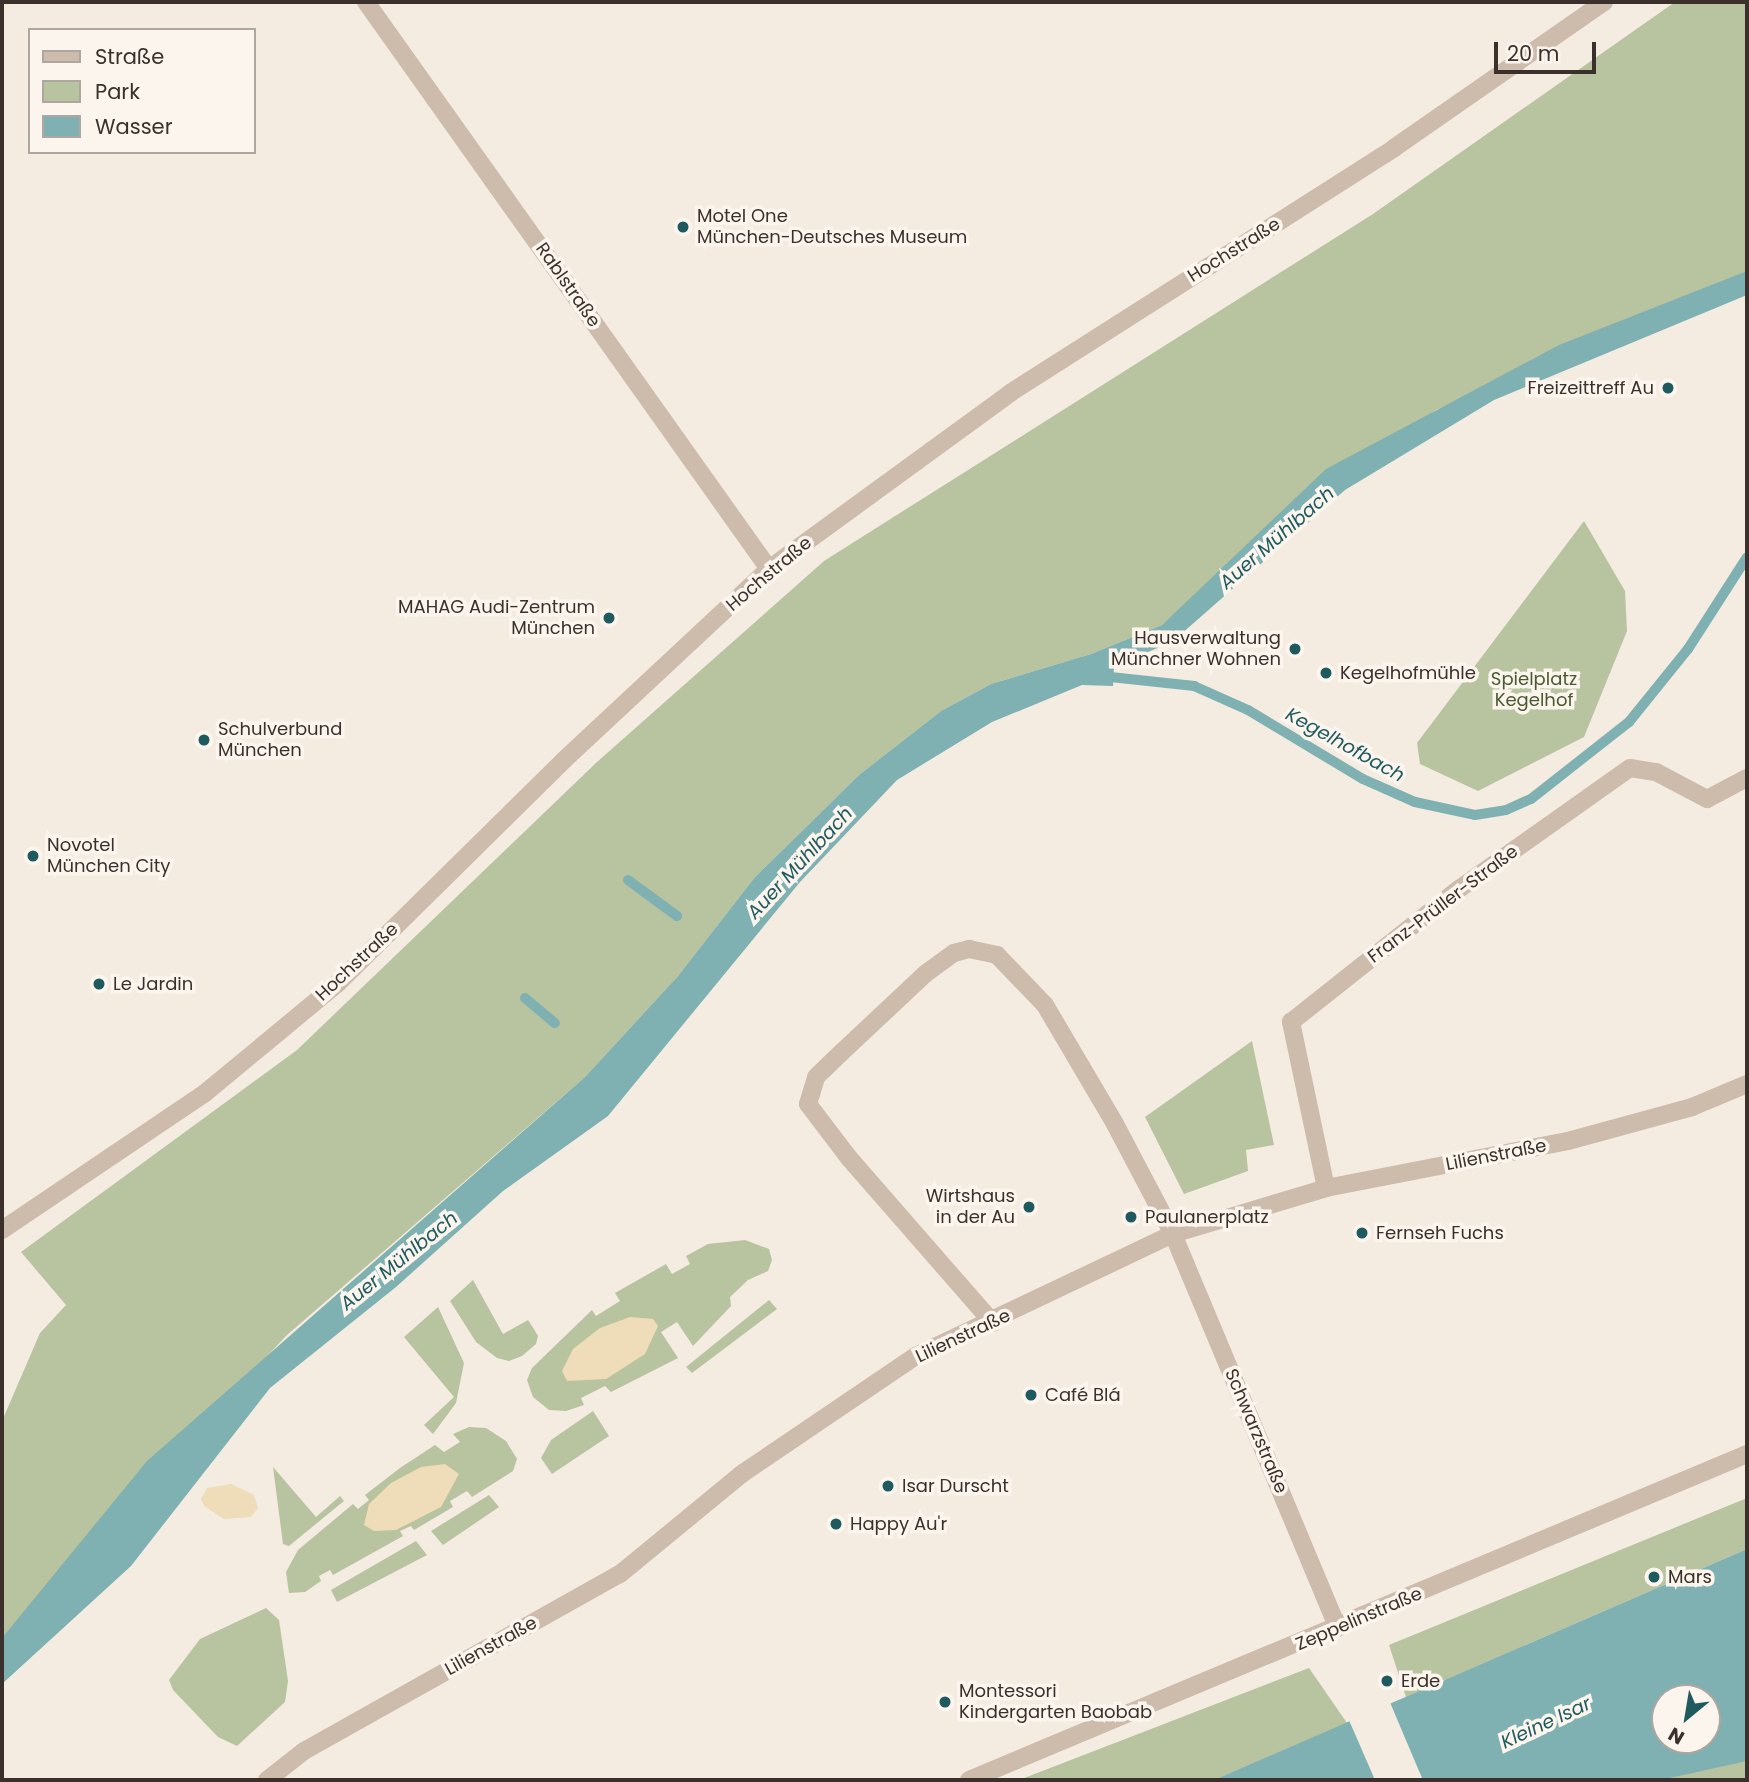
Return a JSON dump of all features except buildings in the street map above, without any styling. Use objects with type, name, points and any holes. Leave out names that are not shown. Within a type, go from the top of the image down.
[{"type":"street","name":"Rablstraße","points":[[366,2],[769,569]]},
{"type":"street","name":"Hochstraße","points":[[2,1230],[205,1093],[338,983],[564,760],[769,569],[1010,393],[1394,148],[1604,2]]},
{"type":"street","name":"Franz-Prüller-Straße","points":[[1326,1188],[1291,1022],[1459,889],[1630,768],[1656,772],[1707,799],[1747,778]]},
{"type":"street","points":[[993,1323],[849,1158],[808,1104],[816,1077],[925,974],[954,953],[969,949],[997,954],[1045,1005],[1173,1234]]},
{"type":"street","name":"Lilienstraße","points":[[267,1780],[304,1751],[620,1573],[743,1473],[916,1356],[993,1323],[1173,1234],[1326,1188],[1568,1141],[1692,1107],[1747,1084]]},
{"type":"street","name":"Schwarzstraße","points":[[1173,1234],[1338,1628]]},
{"type":"street","name":"Zeppelinstraße","points":[[969,1780],[1338,1628],[1747,1454]]},
{"type":"green space","points":[[1675,2],[1747,2],[1747,271],[1436,410],[1216,577],[1162,625],[1091,654],[991,684],[941,711],[859,775],[755,877],[678,976],[585,1077],[287,1335],[2,1638],[2,1421],[40,1333],[66,1305],[21,1252],[297,1050],[597,762],[824,561],[1373,214]]},
{"type":"green space","name":"Spielplatz Kegelhof","points":[[1584,521],[1625,591],[1627,631],[1584,737],[1478,791],[1420,764],[1417,743]]},
{"type":"green space","points":[[1252,1041],[1274,1145],[1246,1150],[1248,1171],[1184,1194],[1145,1117]]},
{"type":"green space","points":[[745,1240],[769,1249],[772,1260],[768,1271],[748,1280],[730,1297],[731,1306],[693,1346],[677,1322],[661,1332],[678,1358],[611,1392],[605,1386],[581,1398],[584,1405],[566,1411],[549,1410],[533,1397],[527,1380],[532,1368],[592,1310],[596,1316],[620,1301],[615,1293],[666,1264],[672,1274],[690,1264],[686,1256],[708,1244]]},
{"type":"green space","points":[[473,1280],[503,1334],[528,1320],[532,1326],[538,1336],[536,1344],[522,1356],[509,1361],[497,1358],[476,1342],[450,1301]]},
{"type":"green space","points":[[769,1300],[777,1309],[692,1373],[686,1367]]},
{"type":"green space","points":[[438,1307],[464,1363],[456,1403],[433,1434],[424,1425],[454,1397],[404,1337]]},
{"type":"green space","points":[[593,1411],[609,1436],[552,1474],[541,1458],[551,1440]]},
{"type":"green space","points":[[469,1427],[486,1428],[506,1441],[517,1459],[513,1471],[472,1497],[467,1491],[450,1501],[453,1507],[414,1530],[411,1526],[400,1531],[403,1536],[333,1575],[330,1570],[319,1576],[321,1581],[305,1592],[289,1593],[286,1572],[298,1550],[353,1504],[358,1509],[369,1500],[365,1495],[400,1468],[435,1445],[444,1452],[460,1442],[453,1434]]},
{"type":"green space","points":[[273,1467],[316,1517],[340,1496],[344,1501],[289,1546],[283,1544]]},
{"type":"green space","points":[[489,1495],[499,1507],[443,1545],[431,1531]]},
{"type":"green space","points":[[1747,1498],[1747,1549],[1406,1697],[1389,1645]]},
{"type":"green space","points":[[416,1541],[427,1555],[337,1602],[331,1590]]},
{"type":"green space","points":[[266,1608],[279,1620],[288,1681],[285,1702],[237,1746],[218,1737],[173,1690],[169,1680],[200,1639]]},
{"type":"green space","points":[[1309,1668],[1347,1723],[1214,1780],[1019,1780]]},
{"type":"green space","points":[[1747,1761],[1747,1780],[1661,1780],[1722,1765]]},
{"type":"sand","points":[[630,1317],[653,1319],[658,1326],[645,1354],[606,1379],[567,1381],[562,1371],[573,1349],[600,1328]]},
{"type":"sand","points":[[445,1464],[459,1474],[441,1507],[396,1530],[374,1531],[364,1525],[369,1504],[391,1483],[421,1467]]},
{"type":"sand","points":[[231,1484],[254,1495],[258,1508],[251,1517],[224,1519],[204,1506],[201,1499],[207,1488]]},
{"type":"water","name":"Auer Mühlbach","points":[[1747,271],[1747,295],[1494,400],[1345,490],[1172,642],[1114,666],[1113,686],[1082,685],[992,722],[897,780],[800,882],[608,1116],[503,1191],[396,1287],[270,1388],[131,1566],[2,1684],[2,1638],[147,1461],[585,1077],[678,976],[755,877],[859,775],[941,711],[991,684],[1091,654],[1162,625],[1326,469],[1559,345]]},
{"type":"water","name":"Kleine Isar","points":[[1747,1549],[1747,1761],[1661,1780],[1214,1780]]},
{"type":"pier","points":[[1389,1700],[1423,1780],[1375,1780],[1348,1718]]},
{"type":"waterway","name":"Kegelhofbach","points":[[1101,676],[1194,686],[1248,710],[1363,779],[1415,802],[1475,815],[1506,810],[1531,799],[1629,722],[1688,649],[1747,557]]},
{"type":"waterway","points":[[628,880],[677,916]]},
{"type":"waterway","points":[[525,998],[555,1023]]},
{"type":"place","name":"Motel One München-Deutsches Museum","points":[[683,227]]},
{"type":"place","name":"Freizeittreff Au","points":[[1668,388]]},
{"type":"place","name":"MAHAG Audi-Zentrum München","points":[[609,618]]},
{"type":"place","name":"Hausverwaltung Münchner Wohnen","points":[[1295,649]]},
{"type":"place","name":"Kegelhofmühle","points":[[1326,673]]},
{"type":"place","name":"Schulverbund München","points":[[204,740]]},
{"type":"place","name":"Novotel München City","points":[[33,856]]},
{"type":"place","name":"Le Jardin","points":[[99,984]]},
{"type":"place","name":"Wirtshaus in der Au","points":[[1029,1207]]},
{"type":"place","name":"Paulanerplatz","points":[[1131,1217]]},
{"type":"place","name":"Fernseh Fuchs","points":[[1362,1233]]},
{"type":"place","name":"Café Blá","points":[[1031,1395]]},
{"type":"place","name":"Isar Durscht","points":[[888,1486]]},
{"type":"place","name":"Happy Au'r","points":[[836,1524]]},
{"type":"place","name":"Mars","points":[[1654,1577]]},
{"type":"place","name":"Erde","points":[[1387,1681]]},
{"type":"place","name":"Montessori Kindergarten Baobab","points":[[945,1702]]}]
